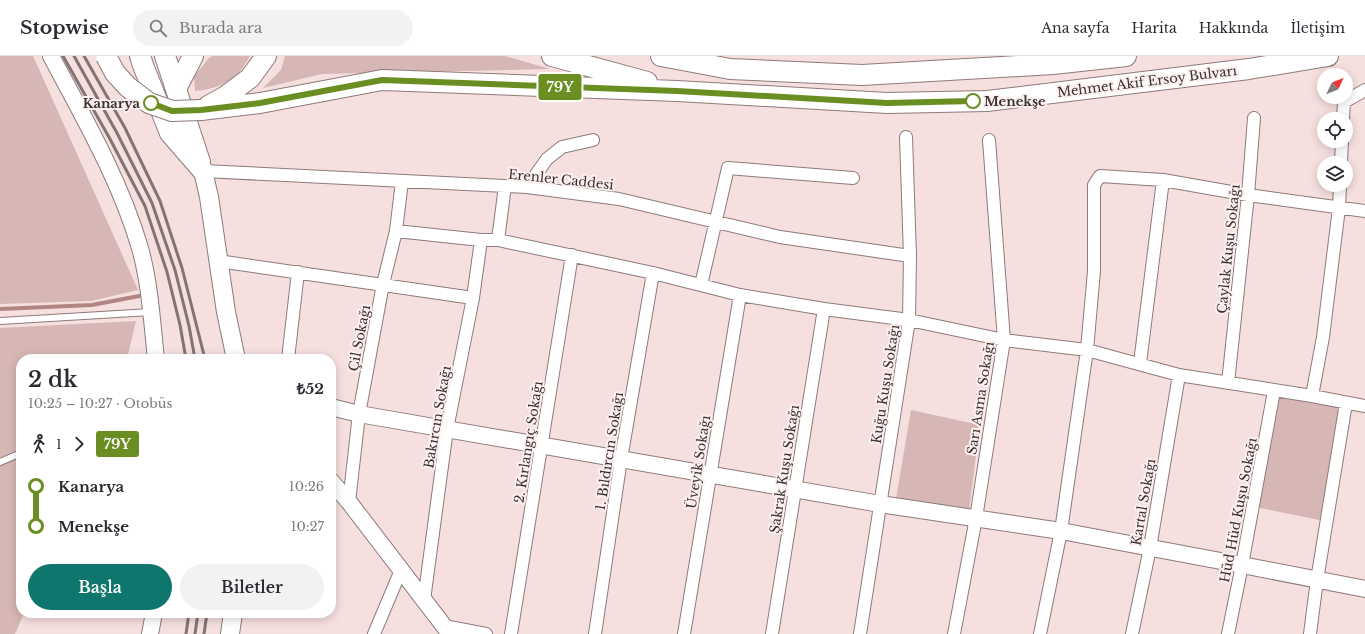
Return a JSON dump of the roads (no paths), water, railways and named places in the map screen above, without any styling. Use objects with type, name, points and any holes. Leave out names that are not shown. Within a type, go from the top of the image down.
[{"type":"main road","points":[[106,56],[115,73],[128,87],[149,102],[172,111],[201,110],[260,103],[382,80],[677,91]]},
{"type":"main road","points":[[140,56],[170,133],[203,171]]},
{"type":"main road","points":[[165,56],[203,171],[226,312],[236,354]]},
{"type":"main road","points":[[176,89],[193,56]]},
{"type":"main road","points":[[201,110],[226,96],[250,78],[266,56]]},
{"type":"main road","points":[[552,56],[677,91]]},
{"type":"main road","points":[[660,56],[730,69],[862,75],[1054,64],[1126,56]]},
{"type":"main road","name":"Mehmet Akif Ersoy Bulvarı","points":[[677,91],[887,103],[987,100],[1249,69],[1328,56]]},
{"type":"main road","points":[[230,634],[232,618]]},
{"type":"street","points":[[50,56],[84,117],[121,192],[140,248],[148,282],[155,354]]},
{"type":"street","points":[[1343,112],[1344,102],[1365,90]]},
{"type":"street","name":"Çaylak Kuşu Sokağı","points":[[1228,383],[1248,195],[1254,118]]},
{"type":"street","name":"Kuğu Kuşu Sokağı","points":[[860,634],[909,320],[910,256],[906,137]]},
{"type":"street","points":[[527,187],[547,159],[562,147],[593,140]]},
{"type":"street","name":"Sarı Asma Sokağı","points":[[954,634],[976,518],[1004,340],[989,140]]},
{"type":"street","points":[[701,285],[728,168],[853,178]]},
{"type":"street","name":"Erenler Caddesi","points":[[203,171],[527,187],[619,199],[780,237],[910,256]]},
{"type":"street","points":[[1040,634],[1061,531],[1087,350],[1094,271],[1094,185],[1100,176],[1162,180],[1248,195],[1365,211]]},
{"type":"street","points":[[1140,363],[1162,180]]},
{"type":"street","name":"Çil Sokağı","points":[[349,502],[359,414],[383,284],[396,231],[402,181]]},
{"type":"street","points":[[498,240],[505,186]]},
{"type":"street","points":[[1312,396],[1323,338],[1340,208],[1340,192]]},
{"type":"street","points":[[396,231],[481,240],[498,240],[653,273],[740,295],[824,309],[909,320],[1004,340],[1087,350],[1140,363],[1179,375],[1365,406]]},
{"type":"street","name":"Bakırcın Sokağı","points":[[424,600],[447,429],[473,298],[481,240]]},
{"type":"street","name":"2. Kırlangıç Sokağı","points":[[511,634],[572,255]]},
{"type":"street","points":[[218,261],[473,298]]},
{"type":"street","points":[[289,354],[298,272]]},
{"type":"street","name":"1. Bıldırcın Sokağı","points":[[595,634],[621,459],[653,273]]},
{"type":"street","name":"Üveyik Sokağı","points":[[684,634],[740,295]]},
{"type":"street","name":"Şakrak Kuşu Sokağı","points":[[772,634],[824,309]]},
{"type":"street","name":"Kartal Sokağı","points":[[1132,634],[1150,548],[1179,375]]},
{"type":"street","name":"Hüd Hüd Kuşu Sokağı","points":[[1228,634],[1274,391]]},
{"type":"street","points":[[1310,634],[1317,580],[1346,403]]},
{"type":"street","points":[[336,408],[359,414],[795,490],[1061,531],[1365,589]]},
{"type":"street","points":[[336,487],[447,630],[486,634]]},
{"type":"street","points":[[374,634],[401,570]]},
{"type":"street","points":[[150,634],[153,618]]},
{"type":"lane","points":[[0,321],[151,312]]},
{"type":"lane","points":[[0,462],[16,455]]},
{"type":"waterway","points":[[0,309],[92,305],[139,296]]},
{"type":"railway","points":[[63,56],[110,139],[145,206],[167,272],[180,325],[185,354]]},
{"type":"railway","points":[[74,56],[117,133],[152,203],[175,270],[189,326],[194,354]]},
{"type":"railway","points":[[84,56],[125,128],[160,201],[182,268],[204,354]]},
{"type":"railway","points":[[186,634],[188,618]]},
{"type":"railway","points":[[195,634],[197,618]]},
{"type":"railway","points":[[204,634],[206,618]]},
{"type":"place","name":"Menekşe","points":[[973,101]]},
{"type":"place","name":"Kanarya","points":[[151,103]]}]
